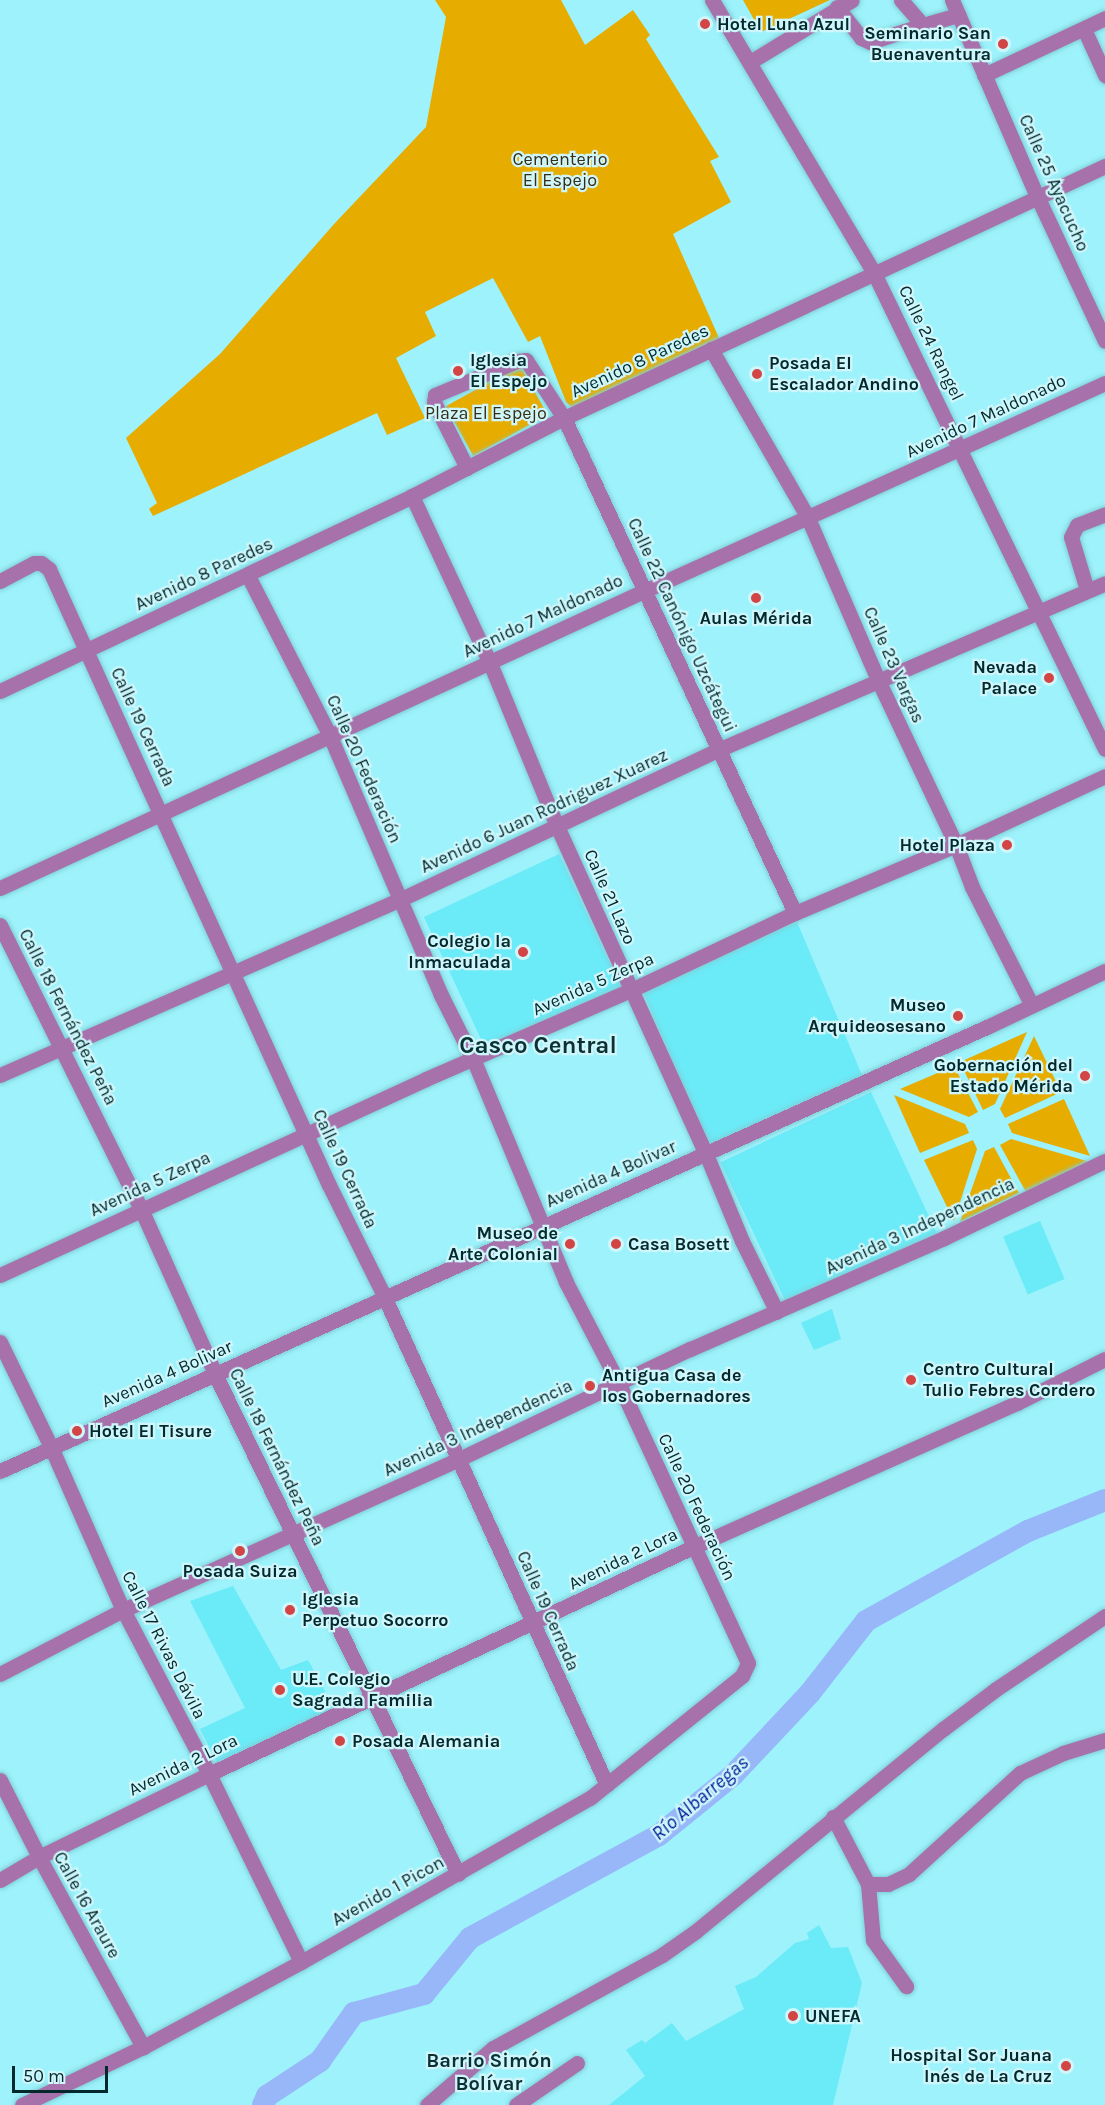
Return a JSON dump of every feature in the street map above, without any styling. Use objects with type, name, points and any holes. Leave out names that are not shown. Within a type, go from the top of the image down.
[{"type":"street","name":"Calle 24 Rangel","points":[[712,0],[874,273],[1105,749]]},
{"type":"street","points":[[750,62],[837,7],[852,0]]},
{"type":"street","points":[[901,0],[923,25]]},
{"type":"street","name":"Calle 25 Ayacucho","points":[[952,0],[1037,196],[1105,340]]},
{"type":"street","points":[[837,7],[861,38],[870,42],[959,15]]},
{"type":"street","points":[[984,75],[1105,18]]},
{"type":"street","points":[[1084,29],[1105,75]]},
{"type":"street","name":"Avenido 8 Paredes","points":[[0,691],[248,576],[564,418],[1105,166]]},
{"type":"street","name":"Calle 23 Vargas","points":[[711,349],[808,518],[879,682],[956,845],[972,887],[1031,1004]]},
{"type":"street","name":"Calle 22 Canónigo Uzcátegui","points":[[467,468],[434,402],[435,395],[523,359],[528,362],[564,418],[795,913]]},
{"type":"street","name":"Avenido 7 Maldonado","points":[[0,888],[644,591],[1105,383]]},
{"type":"street","name":"Calle 21 Lazo","points":[[412,496],[490,663],[557,826],[706,1154],[742,1241],[777,1312]]},
{"type":"street","points":[[1087,590],[1071,537],[1077,525],[1105,514]]},
{"type":"street","name":"Calle 19 Cerrada","points":[[0,581],[34,563],[40,562],[49,569],[306,1134],[384,1296],[532,1625],[607,1785]]},
{"type":"street","name":"Calle 20 Federación","points":[[248,576],[330,736],[441,995],[473,1059],[566,1282],[619,1384],[693,1547],[747,1657],[747,1670]]},
{"type":"street","name":"Avenido 6 Juan Rodriguez Xuarez","points":[[0,1075],[401,899],[718,750],[1105,583]]},
{"type":"street","name":"Avenida 5 Zerpa","points":[[0,1275],[306,1134],[631,990],[795,913],[956,845],[1105,776]]},
{"type":"street","name":"Calle 18 Fernández Peña","points":[[0,925],[141,1209],[215,1374],[458,1874]]},
{"type":"street","name":"Avenida 4 Bolivar","points":[[0,1471],[384,1296],[989,1026],[1031,1004],[1105,971]]},
{"type":"street","name":"Avenida 3 Independencia","points":[[0,1674],[123,1610],[459,1459],[690,1349],[944,1238],[1105,1161]]},
{"type":"street","name":"Calle 17 Rivas Dávila","points":[[0,1342],[51,1447],[123,1610],[209,1774],[302,1962]]},
{"type":"street","name":"Avenida 2 Lora","points":[[0,1880],[39,1857],[209,1774],[532,1625],[693,1547],[1017,1403],[1105,1359]]},
{"type":"street","points":[[431,2104],[493,2048],[662,1955],[696,1931],[832,1817],[996,1689],[1105,1616]]},
{"type":"street","name":"Avenido 1 Picon","points":[[22,2105],[143,2047],[302,1962],[458,1874],[607,1785],[747,1670]]},
{"type":"street","points":[[868,1884],[888,1884],[909,1875],[1020,1773],[1063,1753],[1105,1740]]},
{"type":"street","name":"Calle 16 Araure","points":[[0,1780],[39,1857],[143,2047]]},
{"type":"street","points":[[832,1817],[868,1884],[873,1940],[906,1986]]},
{"type":"street","points":[[516,2105],[576,2063]]},
{"type":"shaded area","name":"Colegio la Inmaculada","points":[[559,854],[622,989],[487,1052],[424,917]]},
{"type":"shaded area","points":[[797,922],[868,1089],[712,1155],[641,988]]},
{"type":"shaded area","points":[[871,1092],[941,1242],[790,1312],[721,1162]]},
{"type":"shaded area","points":[[1040,1221],[1065,1279],[1028,1295],[1003,1237]]},
{"type":"shaded area","points":[[832,1309],[841,1339],[814,1350],[801,1323]]},
{"type":"shaded area","name":"U.E. Colegio Sagrada Familia","points":[[233,1586],[281,1670],[308,1660],[336,1711],[217,1762],[200,1729],[245,1708],[190,1601]]},
{"type":"shaded area","name":"UNEFA","points":[[819,1925],[831,1948],[848,1947],[862,1983],[833,2105],[609,2105],[645,2076],[626,2050],[642,2040],[645,2043],[672,2023],[686,2041],[744,2009],[735,1986],[756,1977],[795,1943],[809,1939],[807,1933]]},
{"type":"green space","name":"Cementerio El Espejo","points":[[435,0],[561,0],[585,45],[633,10],[650,35],[646,39],[719,157],[710,161],[731,202],[673,234],[719,338],[575,407],[570,406],[566,402],[540,336],[528,342],[493,278],[425,312],[436,336],[396,358],[425,418],[387,435],[377,413],[153,516],[149,509],[157,503],[126,438],[220,354],[335,223],[426,127],[446,17]]},
{"type":"green space","points":[[743,0],[830,0],[761,32]]},
{"type":"green space","name":"Plaza El Espejo","points":[[520,365],[548,415],[473,456],[446,406]]},
{"type":"green space","points":[[1027,1032],[995,1104],[983,1110],[960,1062]]},
{"type":"green space","points":[[1034,1036],[1061,1092],[1005,1118],[1000,1109]]},
{"type":"green space","points":[[954,1066],[978,1112],[969,1117],[900,1089]]},
{"type":"green space","points":[[894,1095],[965,1124],[969,1133],[920,1153]]},
{"type":"green space","points":[[1064,1099],[1090,1156],[1012,1133],[1008,1124]]},
{"type":"green space","points":[[1011,1139],[1090,1162],[1026,1192],[1000,1145]]},
{"type":"green space","points":[[973,1140],[977,1149],[954,1221],[924,1160]]},
{"type":"green space","points":[[994,1147],[1019,1193],[960,1222],[985,1151]]},
{"type":"waterway","name":"Río Albarregas","points":[[263,2105],[267,2096],[320,2061],[354,2013],[424,1994],[470,1938],[659,1835],[733,1775],[810,1693],[866,1621],[1028,1531],[1105,1500]]},
{"type":"place","name":"Hotel Luna Azul","points":[[705,24]]},
{"type":"place","name":"Seminario San Buenaventura","points":[[1003,44]]},
{"type":"place","name":"Iglesia El Espejo","points":[[458,371]]},
{"type":"place","name":"Posada El Escalador Andino","points":[[757,374]]},
{"type":"place","name":"Aulas Mérida","points":[[756,598]]},
{"type":"place","name":"Nevada Palace","points":[[1049,678]]},
{"type":"place","name":"Hotel Plaza","points":[[1007,845]]},
{"type":"place","name":"Colegio la Inmaculada","points":[[523,952]]},
{"type":"place","name":"Museo Arquideosesano","points":[[958,1016]]},
{"type":"place","name":"Gobernación del Estado Mérida","points":[[1085,1076]]},
{"type":"place","name":"Museo de Arte Colonial","points":[[570,1244]]},
{"type":"place","name":"Casa Bosett","points":[[616,1244]]},
{"type":"place","name":"Centro Cultural Tulio Febres Cordero","points":[[911,1380]]},
{"type":"place","name":"Antigua Casa de los Gobernadores","points":[[590,1386]]},
{"type":"place","name":"Hotel El Tisure","points":[[77,1431]]},
{"type":"place","name":"Posada Suiza","points":[[240,1551]]},
{"type":"place","name":"Iglesia Perpetuo Socorro","points":[[290,1610]]},
{"type":"place","name":"U.E. Colegio Sagrada Familia","points":[[280,1690]]},
{"type":"place","name":"Posada Alemania","points":[[340,1741]]},
{"type":"place","name":"UNEFA","points":[[793,2016]]},
{"type":"place","name":"Hospital Sor Juana Inés de La Cruz","points":[[1066,2066]]},
{"type":"district","name":"Casco Central","points":[[538,1046]]},
{"type":"district","name":"Barrio Simón Bolívar","points":[[489,2072]]}]
